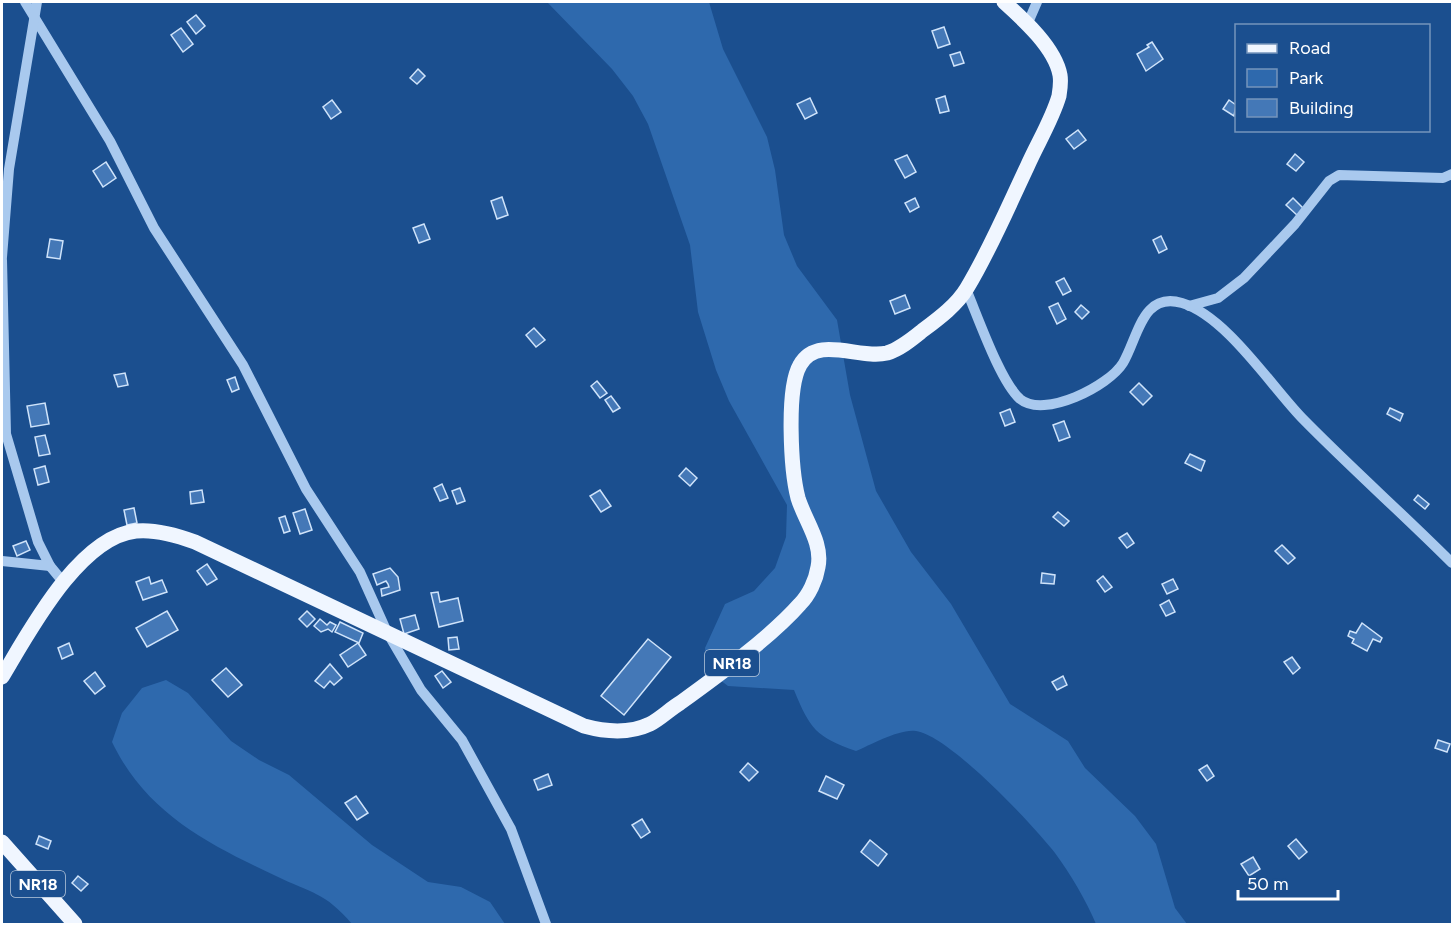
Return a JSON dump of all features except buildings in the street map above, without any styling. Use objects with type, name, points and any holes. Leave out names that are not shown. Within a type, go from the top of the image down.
[{"type":"main road","name":"NR18","points":[[2,677],[34,625],[64,583],[100,544],[133,531],[150,530],[195,542],[584,726],[605,731],[625,730],[650,724],[706,684],[761,639],[801,604],[811,589],[818,567],[818,548],[798,498],[791,411],[794,380],[805,358],[817,351],[833,349],[870,355],[887,353],[924,330],[966,290],[1059,95],[1061,78],[1057,62],[1027,24],[1004,2]]},
{"type":"main road","name":"NR18","points":[[2,842],[75,924]]},
{"type":"street","points":[[25,2],[110,141],[154,228],[243,365],[306,489],[360,572],[387,632],[421,690],[462,740],[512,829],[546,924]]},
{"type":"street","points":[[37,2],[9,169],[2,259],[6,434],[38,542],[50,566],[64,583]]},
{"type":"street","points":[[1027,24],[1037,2]]},
{"type":"street","points":[[1189,306],[1218,298],[1245,278],[1295,224],[1329,181],[1339,175],[1443,178],[1452,174]]},
{"type":"street","points":[[966,290],[1005,378],[1019,398],[1028,404],[1040,407],[1065,401],[1104,382],[1123,364],[1146,313],[1161,302],[1181,303],[1200,311],[1257,364],[1300,417],[1452,563]]},
{"type":"street","points":[[2,561],[50,566]]},
{"type":"green space","points":[[547,2],[709,2],[723,49],[767,137],[775,170],[784,235],[797,266],[837,320],[850,395],[876,491],[911,552],[951,604],[1010,704],[1068,741],[1085,768],[1135,816],[1156,844],[1175,908],[1187,924],[1096,924],[1072,878],[1044,840],[990,783],[949,748],[931,737],[916,731],[902,732],[856,751],[832,741],[816,730],[805,714],[794,690],[728,686],[708,671],[705,648],[725,604],[754,591],[775,568],[786,537],[787,505],[729,401],[716,370],[698,312],[690,245],[648,124],[633,96],[612,69]]},
{"type":"green space","points":[[166,680],[188,693],[231,741],[259,760],[289,775],[372,845],[428,882],[461,887],[490,902],[505,924],[352,924],[334,905],[317,894],[226,852],[181,824],[142,788],[126,767],[112,742],[122,713],[142,688]]}]
